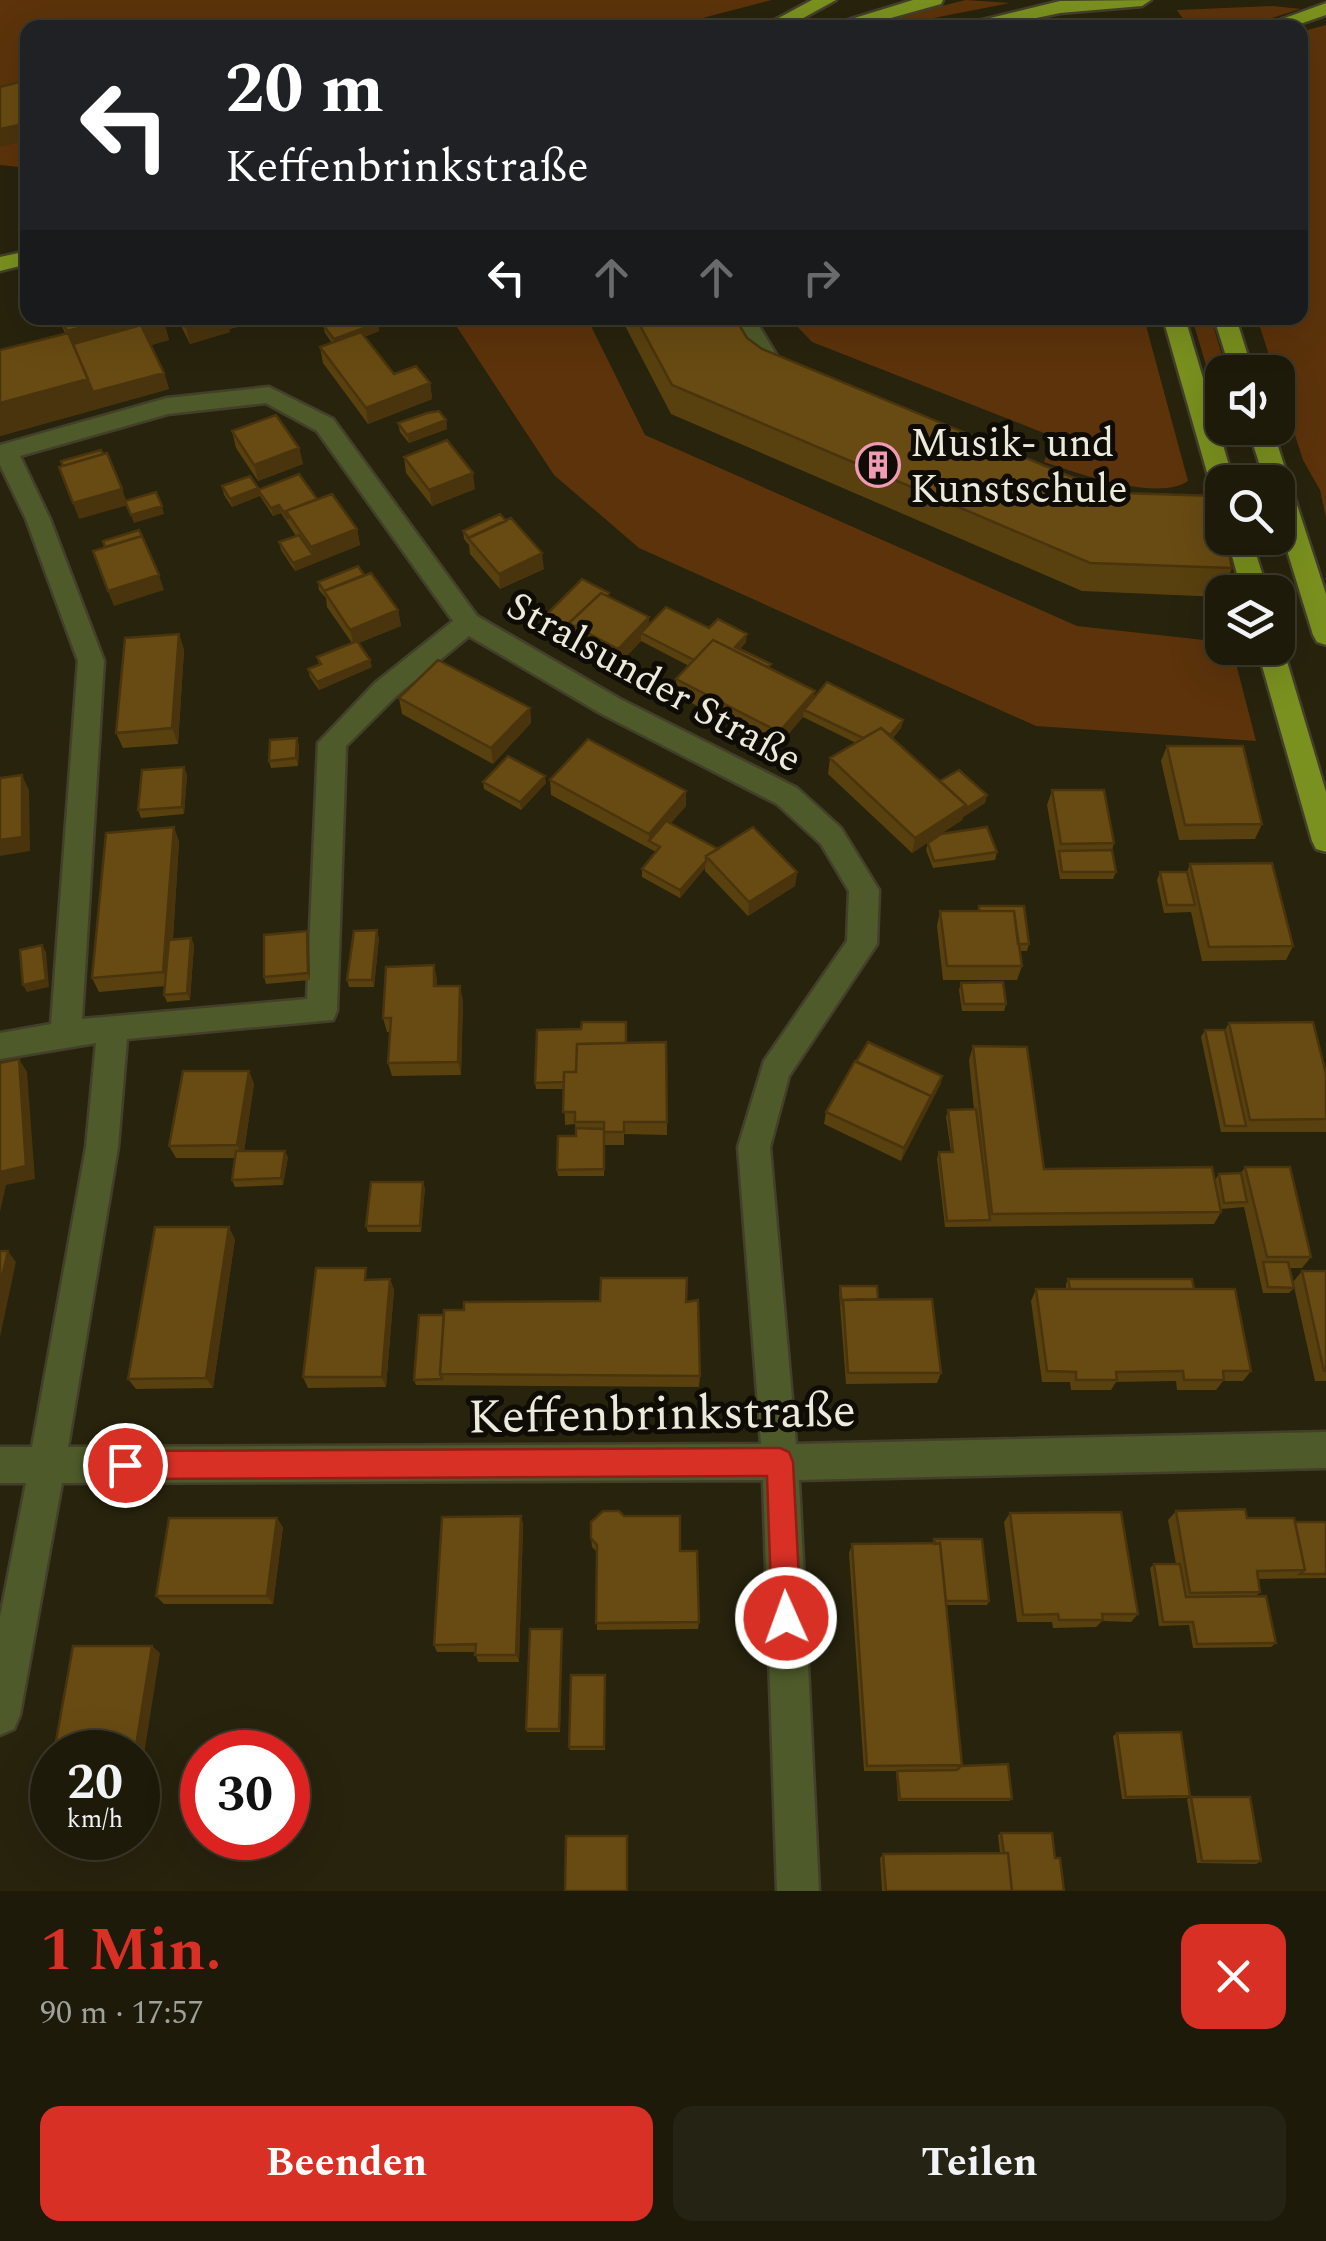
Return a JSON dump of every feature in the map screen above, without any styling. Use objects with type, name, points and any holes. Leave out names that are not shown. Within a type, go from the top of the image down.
[{"type":"main road","points":[[786,20],[827,0]]},
{"type":"main road","points":[[860,20],[934,0]]},
{"type":"main road","points":[[990,20],[1059,3],[1142,0]]},
{"type":"main road","points":[[1292,20],[1326,9]]},
{"type":"main road","points":[[1176,325],[1217,465]]},
{"type":"main road","points":[[1226,325],[1236,355]]},
{"type":"main road","points":[[1295,541],[1326,635]]},
{"type":"main road","points":[[1275,665],[1326,841]]},
{"type":"street","points":[[747,325],[770,364],[806,378]]},
{"type":"street","name":"Stralsunder Straße","points":[[3,452],[167,406],[269,395],[325,425],[468,623],[610,706],[787,796],[830,836],[864,890],[862,944],[775,1071],[754,1147],[780,1462],[798,1891]]},
{"type":"street","points":[[3,452],[38,519],[91,661],[66,1034]]},
{"type":"street","points":[[0,1046],[112,1027],[322,1011],[332,744],[384,690],[468,623]]},
{"type":"street","points":[[0,1715],[49,1465],[106,1114],[113,1064],[112,1027]]},
{"type":"street","name":"Keffenbrinkstraße","points":[[0,1465],[780,1462],[1326,1450]]},
{"type":"shaded area","points":[[0,0],[772,0],[695,20],[20,20],[20,167],[0,165]]},
{"type":"shaded area","points":[[966,0],[1010,3],[924,20],[883,20]]},
{"type":"shaded area","points":[[1273,6],[1301,9],[1264,20],[1186,20],[1177,10]]},
{"type":"shaded area","points":[[1326,25],[1326,518],[1320,490],[1295,435],[1295,355],[1269,355],[1259,325],[1308,325],[1308,30]]},
{"type":"shaded area","points":[[456,325],[590,325],[645,435],[1077,626],[1205,640],[1205,665],[1236,665],[1256,741],[1036,726],[639,548],[554,475]]},
{"type":"shaded area","points":[[796,325],[1146,325],[1188,481],[1175,487],[1138,487],[1044,462],[1054,437],[812,342]]},
{"type":"shaded area","points":[[1194,325],[1213,325],[1222,355],[1205,355],[1205,362]]},
{"type":"building","points":[[20,82],[20,125],[0,129],[0,87]]},
{"type":"building","points":[[64,325],[91,325],[67,331]]},
{"type":"building","points":[[141,325],[164,373],[93,392],[73,344]]},
{"type":"building","points":[[323,325],[372,325],[334,339]]},
{"type":"building","points":[[640,325],[739,325],[747,338],[762,349],[1096,487],[1122,493],[1205,496],[1205,555],[1229,555],[1232,568],[1090,563],[672,385]]},
{"type":"building","points":[[361,332],[394,374],[416,366],[430,383],[366,408],[320,347]]},
{"type":"building","points":[[68,333],[88,379],[0,403],[0,350]]},
{"type":"building","points":[[439,411],[446,420],[407,435],[398,423],[427,413]]},
{"type":"building","points":[[276,415],[299,448],[254,465],[232,431]]},
{"type":"building","points":[[447,440],[473,473],[429,490],[404,457]]},
{"type":"building","points":[[101,450],[103,454],[63,466],[61,461]]},
{"type":"building","points":[[107,453],[122,489],[73,503],[59,467]]},
{"type":"building","points":[[299,474],[317,499],[286,511],[288,519],[279,505],[271,508],[258,490]]},
{"type":"building","points":[[250,476],[258,488],[230,499],[222,486]]},
{"type":"building","points":[[156,492],[162,506],[131,515],[125,501]]},
{"type":"building","points":[[332,494],[357,529],[311,547],[286,511]]},
{"type":"building","points":[[500,514],[506,521],[469,538],[463,531]]},
{"type":"building","points":[[511,518],[542,553],[499,574],[468,538]]},
{"type":"building","points":[[139,530],[142,536],[105,547],[103,541]]},
{"type":"building","points":[[299,535],[313,555],[293,563],[279,542]]},
{"type":"building","points":[[142,536],[159,575],[108,591],[93,551]]},
{"type":"building","points":[[358,566],[364,575],[324,591],[318,582]]},
{"type":"building","points":[[371,573],[398,610],[350,630],[324,591]]},
{"type":"building","points":[[582,579],[609,593],[601,593],[569,623],[570,629],[545,616]]},
{"type":"building","points":[[601,593],[649,617],[618,649],[569,623]]},
{"type":"building","points":[[666,607],[709,628],[718,619],[747,634],[735,647],[771,664],[768,667],[713,640],[694,660],[641,633]]},
{"type":"building","points":[[179,634],[172,728],[116,733],[125,638]]},
{"type":"building","points":[[713,640],[815,691],[779,732],[676,679]]},
{"type":"building","points":[[357,641],[370,660],[317,682],[308,669],[321,664],[317,657]]},
{"type":"building","points":[[438,660],[530,708],[491,748],[399,698]]},
{"type":"building","points":[[827,682],[903,720],[890,735],[881,728],[863,738],[804,710]]},
{"type":"building","points":[[881,728],[966,805],[915,838],[830,758]]},
{"type":"building","points":[[297,738],[296,758],[269,761],[270,740]]},
{"type":"building","points":[[588,739],[686,791],[649,834],[550,780]]},
{"type":"building","points":[[1167,746],[1243,746],[1262,824],[1185,825]]},
{"type":"building","points":[[508,756],[545,776],[520,802],[483,782]]},
{"type":"building","points":[[184,767],[182,807],[138,810],[142,770]]},
{"type":"building","points":[[959,770],[987,795],[965,809],[966,805],[940,781]]},
{"type":"building","points":[[22,775],[22,837],[0,840],[0,778]]},
{"type":"building","points":[[1052,790],[1104,790],[1114,843],[1061,844]]},
{"type":"building","points":[[666,821],[718,849],[706,856],[706,861],[680,890],[642,869],[660,847],[649,841]]},
{"type":"building","points":[[174,827],[163,972],[92,978],[106,833]]},
{"type":"building","points":[[753,827],[797,872],[749,902],[706,856]]},
{"type":"building","points":[[987,827],[997,852],[934,861],[928,843],[941,834]]},
{"type":"building","points":[[1112,850],[1116,872],[1062,872],[1059,851]]},
{"type":"building","points":[[1272,863],[1293,946],[1209,947],[1190,864]]},
{"type":"building","points":[[1160,872],[1187,872],[1195,905],[1167,905]]},
{"type":"building","points":[[979,906],[1024,906],[1029,944],[1018,944],[1014,911],[979,911]]},
{"type":"building","points":[[940,911],[1014,911],[1022,966],[947,966]]},
{"type":"building","points":[[377,930],[372,980],[347,980],[354,931]]},
{"type":"building","points":[[307,931],[308,973],[264,977],[264,935]]},
{"type":"building","points":[[191,938],[187,993],[164,995],[169,940]]},
{"type":"building","points":[[42,945],[46,980],[23,985],[20,950]]},
{"type":"building","points":[[434,965],[434,986],[460,986],[458,1062],[388,1063],[391,1018],[383,1018],[386,967]]},
{"type":"building","points":[[1003,982],[1006,1004],[964,1004],[961,983]]},
{"type":"building","points":[[582,1022],[626,1022],[626,1043],[577,1044],[576,1072],[564,1072],[564,1082],[535,1083],[537,1030],[581,1029]]},
{"type":"building","points":[[1313,1022],[1326,1074],[1326,1119],[1250,1120],[1229,1023]]},
{"type":"building","points":[[1205,1030],[1225,1030],[1246,1126],[1225,1126]]},
{"type":"building","points":[[666,1042],[667,1122],[624,1122],[624,1132],[604,1132],[604,1122],[575,1122],[575,1112],[563,1112],[564,1072],[576,1072],[577,1044]]},
{"type":"building","points":[[868,1042],[942,1076],[930,1099],[931,1096],[856,1062]]},
{"type":"building","points":[[973,1046],[1027,1047],[1044,1169],[1212,1167],[1221,1212],[992,1214]]},
{"type":"building","points":[[19,1059],[26,1166],[0,1172],[0,1063]]},
{"type":"building","points":[[855,1061],[931,1096],[904,1148],[826,1112]]},
{"type":"building","points":[[183,1071],[249,1071],[237,1145],[169,1146]]},
{"type":"building","points":[[976,1109],[990,1220],[947,1221],[939,1152],[953,1152],[948,1110]]},
{"type":"building","points":[[576,1128],[604,1129],[604,1169],[557,1170],[558,1136],[576,1136]]},
{"type":"building","points":[[236,1151],[285,1151],[281,1178],[232,1180]]},
{"type":"building","points":[[1245,1167],[1290,1167],[1311,1257],[1267,1257]]},
{"type":"building","points":[[1241,1173],[1247,1202],[1224,1203],[1219,1174]]},
{"type":"building","points":[[371,1182],[423,1182],[420,1226],[366,1226]]},
{"type":"building","points":[[155,1227],[229,1227],[206,1378],[128,1379]]},
{"type":"building","points":[[0,1251],[8,1251],[0,1285]]},
{"type":"building","points":[[1263,1262],[1288,1262],[1294,1288],[1268,1287]]},
{"type":"building","points":[[316,1268],[366,1268],[365,1280],[390,1279],[382,1377],[303,1377]]},
{"type":"building","points":[[1302,1271],[1326,1271],[1326,1371],[1324,1371]]},
{"type":"building","points":[[601,1278],[687,1278],[686,1302],[698,1300],[700,1376],[440,1374],[444,1310],[464,1310],[464,1302],[600,1301]]},
{"type":"building","points":[[1068,1279],[1192,1279],[1194,1289],[1070,1289]]},
{"type":"building","points":[[840,1286],[877,1286],[878,1299],[843,1300],[842,1305]]},
{"type":"building","points":[[1036,1289],[1235,1289],[1251,1371],[1223,1371],[1224,1380],[1184,1380],[1183,1371],[1116,1372],[1117,1380],[1076,1380],[1076,1372],[1047,1371]]},
{"type":"building","points":[[932,1299],[941,1373],[848,1373],[843,1300]]},
{"type":"building","points":[[419,1315],[444,1315],[442,1379],[414,1380]]},
{"type":"building","points":[[1245,1509],[1247,1518],[1294,1518],[1305,1570],[1257,1571],[1260,1592],[1190,1593],[1176,1511]]},
{"type":"building","points":[[603,1511],[619,1511],[624,1516],[680,1516],[680,1551],[697,1551],[699,1622],[596,1623],[597,1545],[591,1538],[591,1522]]},
{"type":"building","points":[[1121,1512],[1138,1614],[1102,1614],[1103,1620],[1059,1620],[1058,1614],[1023,1615],[1010,1513]]},
{"type":"building","points":[[521,1516],[516,1655],[475,1655],[476,1644],[434,1645],[442,1517]]},
{"type":"building","points":[[169,1518],[277,1518],[267,1596],[156,1596]]},
{"type":"building","points":[[1295,1522],[1326,1522],[1326,1574],[1300,1574],[1305,1570]]},
{"type":"building","points":[[934,1539],[982,1539],[989,1601],[946,1601],[940,1543],[935,1544]]},
{"type":"building","points":[[940,1543],[962,1765],[867,1766],[852,1544]]},
{"type":"building","points":[[1154,1564],[1180,1564],[1186,1597],[1266,1596],[1276,1643],[1197,1644],[1193,1622],[1163,1622]]},
{"type":"building","points":[[530,1629],[562,1629],[559,1729],[526,1729]]},
{"type":"building","points":[[73,1646],[152,1646],[139,1730],[58,1730]]},
{"type":"building","points":[[571,1675],[605,1675],[604,1747],[569,1747]]},
{"type":"building","points":[[1181,1732],[1190,1796],[1126,1797],[1117,1733]]},
{"type":"building","points":[[1008,1764],[1012,1799],[900,1799],[897,1771]]},
{"type":"building","points":[[1191,1797],[1250,1797],[1261,1861],[1202,1861]]},
{"type":"building","points":[[1001,1833],[1052,1833],[1064,1891],[1012,1891],[1008,1853],[1004,1853]]},
{"type":"building","points":[[566,1836],[627,1836],[627,1891],[565,1891]]},
{"type":"building","points":[[1008,1853],[1012,1891],[886,1891],[883,1854]]},
{"type":"place","name":"Musik- und Kunstschule","points":[[878,465]]},
{"type":"route","points":[[125,1465],[780,1462],[786,1618]]}]
